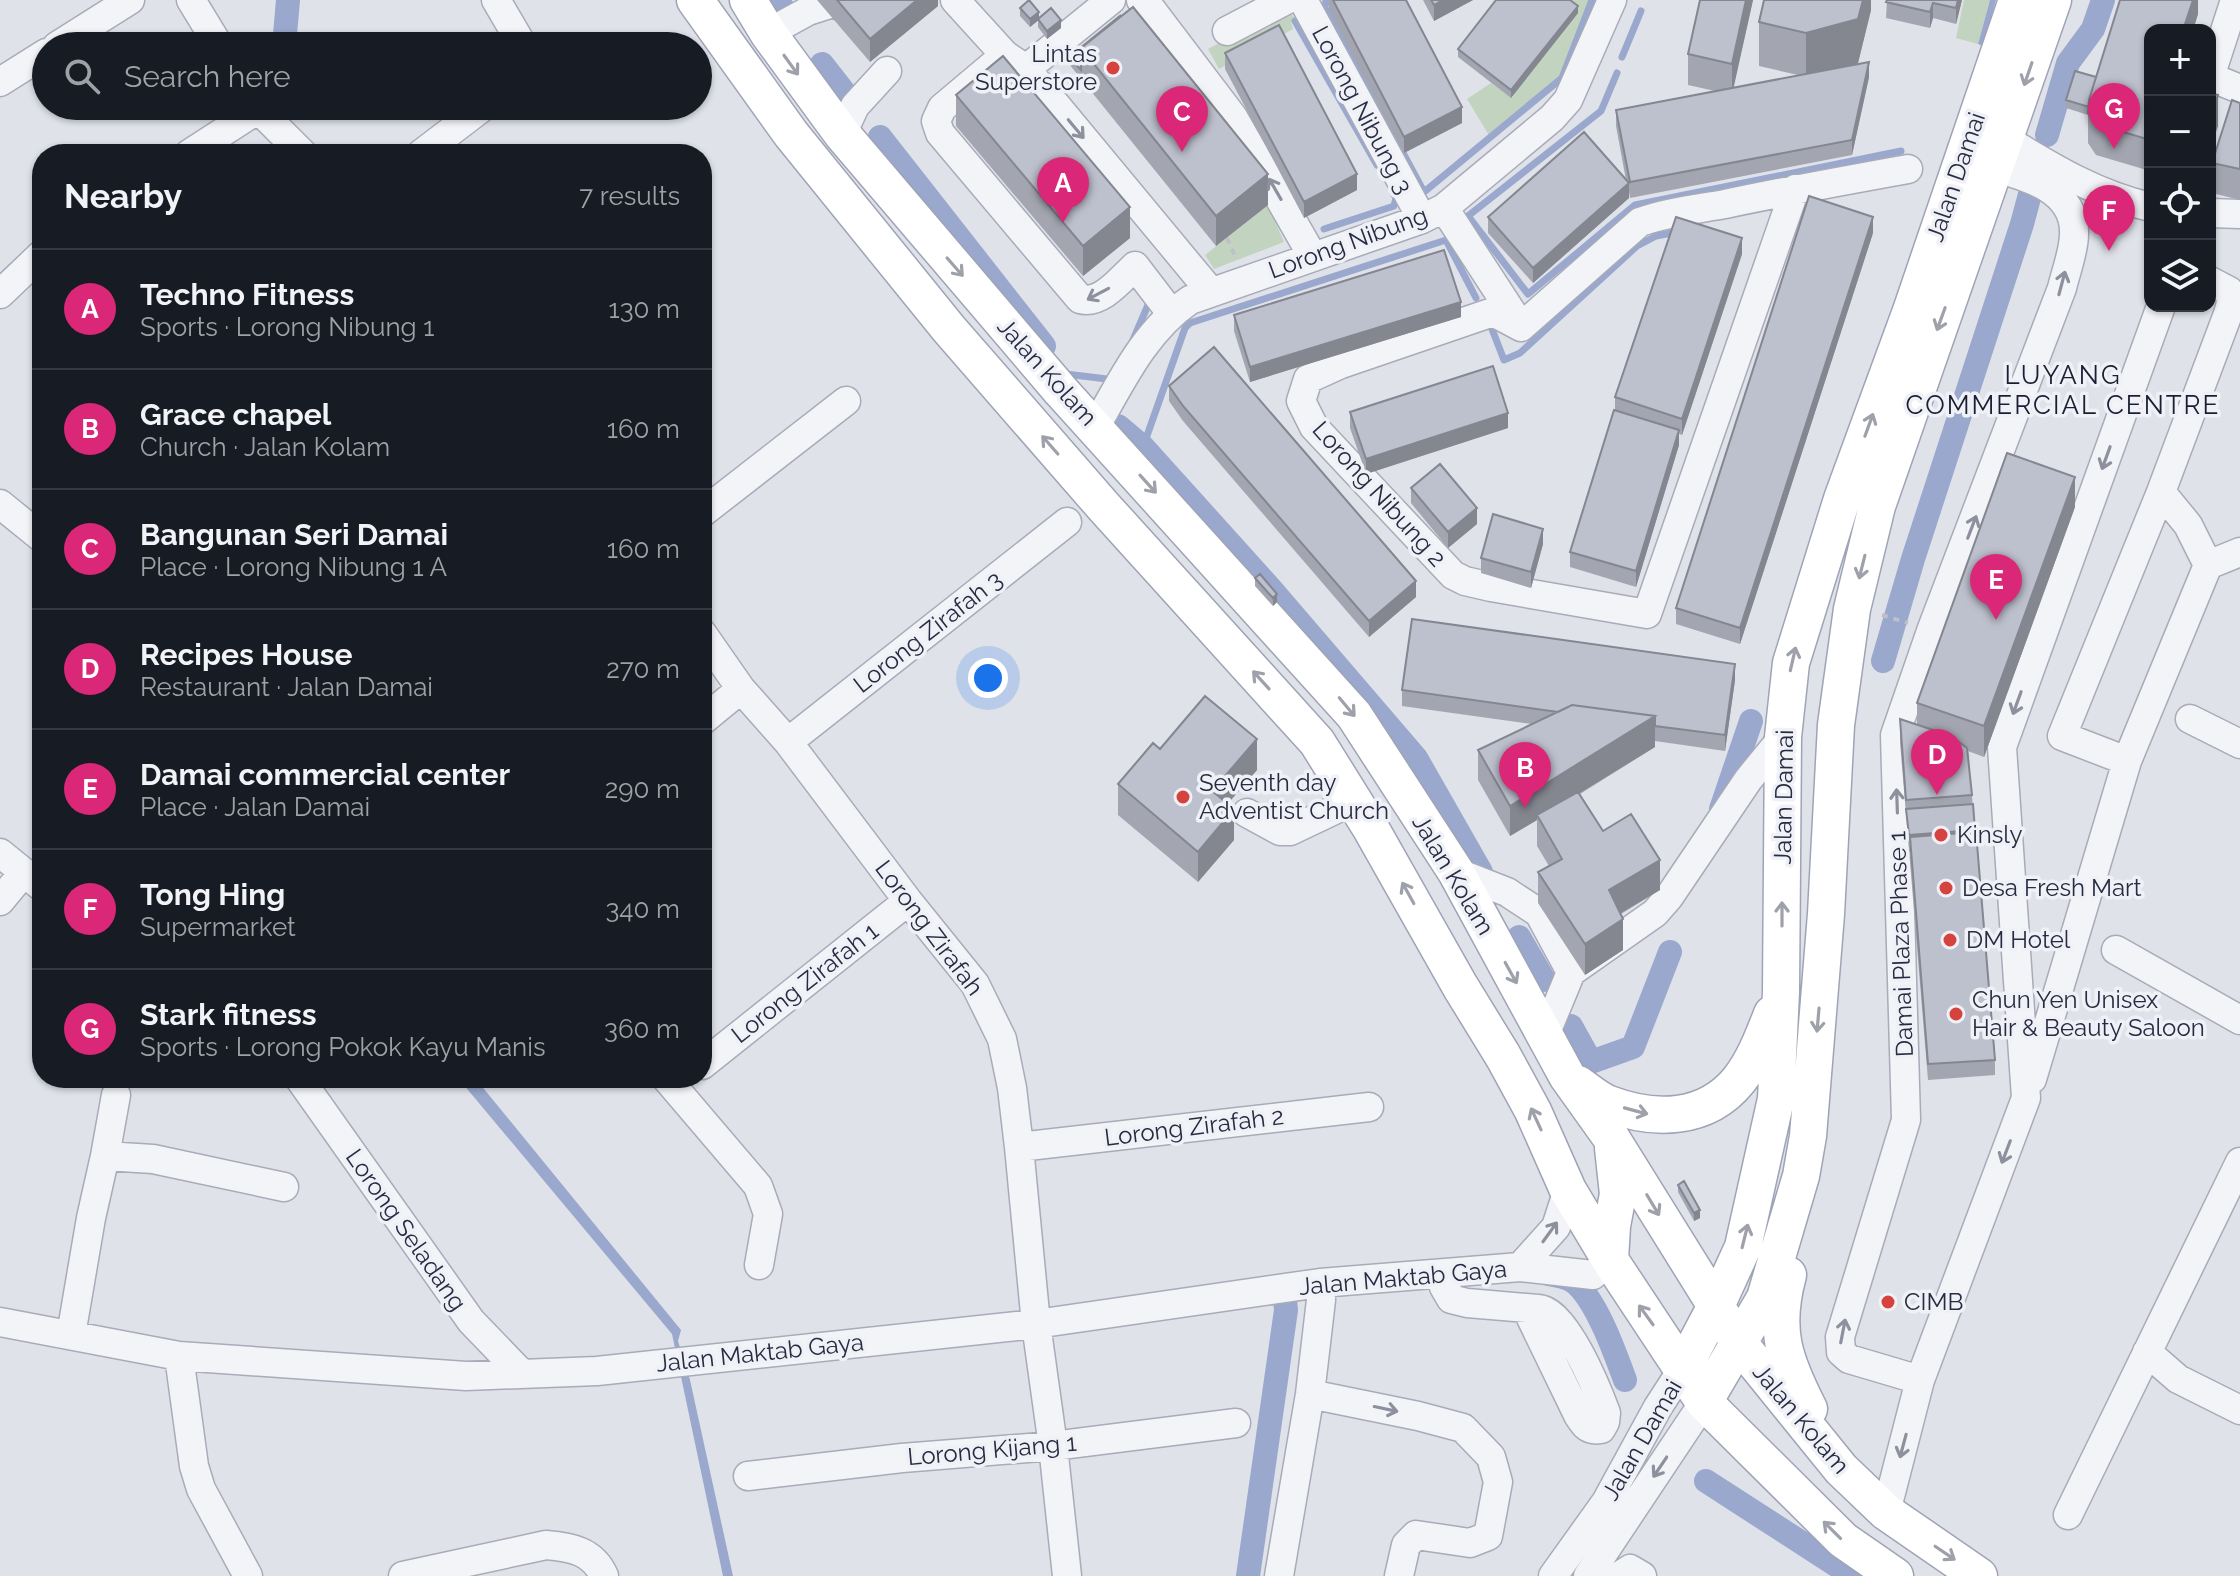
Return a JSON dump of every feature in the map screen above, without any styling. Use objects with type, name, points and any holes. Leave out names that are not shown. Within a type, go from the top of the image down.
[{"type":"main road","name":"Jalan Kolam","points":[[748,0],[768,33],[842,134],[1061,391],[1096,426],[1354,715],[1456,872],[1567,1076],[1612,1139],[1739,1343],[1841,1469],[1886,1512],[1979,1576]]},
{"type":"main road","name":"Jalan Damai","points":[[1682,1370],[1743,1247],[1776,1099],[1781,992],[1783,737],[1791,663],[1824,554],[2017,0]]},
{"type":"main road","name":"Jalan Damai","points":[[1704,1402],[1765,1298],[1801,1176],[1808,1136],[1826,914],[1836,725],[1852,609],[1877,506],[2053,0]]},
{"type":"main road","name":"Jalan Kolam","points":[[703,6],[791,134],[939,317],[1104,507],[1317,742],[1503,1056],[1533,1111],[1568,1190],[1610,1260],[1704,1402],[1843,1540],[1895,1576]]},
{"type":"main road","points":[[1951,191],[1982,142],[1993,137],[2000,154]]},
{"type":"main road","points":[[1096,426],[1093,472],[1104,507]]},
{"type":"main road","points":[[1567,1076],[1607,1104],[1660,1117],[1692,1112],[1717,1099],[1738,1081],[1758,1049],[1781,992]]},
{"type":"main road","points":[[1808,1136],[1806,1201],[1781,1303],[1780,1329],[1791,1373],[1841,1469]]},
{"type":"main road","points":[[1610,1260],[1618,1194],[1612,1139]]},
{"type":"street","points":[[79,32],[130,0]]},
{"type":"street","points":[[191,0],[210,32]]},
{"type":"street","points":[[496,0],[515,32]]},
{"type":"street","points":[[955,0],[1015,62],[1211,292]]},
{"type":"street","points":[[1111,0],[942,108],[936,121],[940,133],[1080,299],[1087,301],[1099,297],[1169,241]]},
{"type":"street","points":[[1141,0],[1233,117],[1313,257]]},
{"type":"street","points":[[1227,31],[1286,0]]},
{"type":"street","name":"Lorong Nibung 3","points":[[1303,0],[1433,214]]},
{"type":"street","name":"Lorong Nibung","points":[[1096,426],[1141,348],[1171,313],[1190,300],[1433,214],[1552,118],[1568,100],[1612,0]]},
{"type":"street","points":[[2216,59],[2235,0]]},
{"type":"street","points":[[768,33],[808,11],[833,3],[859,14]]},
{"type":"street","points":[[0,82],[32,62]]},
{"type":"street","points":[[842,134],[855,106],[887,71]]},
{"type":"street","points":[[2216,79],[2240,89]]},
{"type":"street","points":[[204,144],[239,120]]},
{"type":"street","points":[[268,120],[293,144]]},
{"type":"street","points":[[434,144],[466,120]]},
{"type":"street","points":[[2000,154],[2059,172],[2114,198],[2144,206]]},
{"type":"street","points":[[2000,154],[2068,204],[2075,232]]},
{"type":"street","name":"Lorong Nibung 2","points":[[1795,189],[1647,614],[1491,587],[1453,575],[1314,427],[1301,401],[1308,379],[1341,364],[1509,320],[1640,222],[1657,216],[1795,189],[1908,169]]},
{"type":"street","points":[[2075,232],[2091,213],[2114,198]]},
{"type":"street","points":[[1433,214],[1509,320]]},
{"type":"street","name":"Damai Plaza Phase 1","points":[[1920,1380],[1849,1359],[1841,1352],[1840,1337],[1906,1120],[1895,735],[1931,631],[2062,288],[2075,232]]},
{"type":"street","points":[[0,294],[32,264]]},
{"type":"street","points":[[1135,266],[1171,313]]},
{"type":"street","points":[[2127,761],[2062,736],[2161,492],[2231,303],[2229,291],[2216,284]]},
{"type":"street","points":[[2026,1098],[2002,747],[2159,312]]},
{"type":"street","points":[[712,505],[846,401]]},
{"type":"street","points":[[2161,492],[2188,525],[2208,565]]},
{"type":"street","points":[[0,504],[32,530]]},
{"type":"street","name":"Lorong Zirafah 3","points":[[788,742],[1067,522]]},
{"type":"street","points":[[1886,1512],[1920,1380],[2026,1098],[2127,761],[2208,565],[2240,552]]},
{"type":"street","name":"Lorong Zirafah","points":[[712,647],[741,689],[788,742],[975,984],[1002,1039],[1012,1088],[1036,1324],[1067,1576]]},
{"type":"street","points":[[712,713],[741,689]]},
{"type":"street","points":[[2190,719],[2240,744]]},
{"type":"street","points":[[1545,1035],[1571,972],[1655,913],[1695,860],[1748,780],[1783,737]]},
{"type":"street","points":[[1247,813],[1280,831],[1290,831],[1353,801]]},
{"type":"street","points":[[0,853],[32,879]]},
{"type":"street","points":[[1662,864],[1668,874],[1669,897]]},
{"type":"street","points":[[1456,872],[1507,892],[1539,913],[1571,972]]},
{"type":"street","points":[[0,901],[32,881]]},
{"type":"street","points":[[1539,913],[1576,890]]},
{"type":"street","name":"Lorong Zirafah 1","points":[[712,1057],[908,901]]},
{"type":"street","points":[[2116,950],[2240,1020]]},
{"type":"street","name":"Lorong Seladang","points":[[306,1088],[471,1321],[522,1374]]},
{"type":"street","points":[[681,1088],[758,1186],[768,1214],[759,1265]]},
{"type":"street","points":[[71,1335],[116,1095]]},
{"type":"street","name":"Lorong Zirafah 2","points":[[1019,1147],[1369,1107]]},
{"type":"street","points":[[105,1156],[153,1159],[284,1187]]},
{"type":"street","points":[[2068,1515],[2240,1162]]},
{"type":"street","name":"Jalan Maktab Gaya","points":[[1520,1267],[1556,1227],[1568,1190]]},
{"type":"street","name":"Jalan Maktab Gaya","points":[[0,1322],[179,1356],[466,1376],[522,1374],[597,1371],[1036,1324],[1320,1283],[1520,1267],[1593,1275],[1610,1260]]},
{"type":"street","points":[[1452,1273],[1444,1287],[1451,1299],[1538,1309]]},
{"type":"street","points":[[1279,1576],[1310,1394],[1321,1300],[1320,1283]]},
{"type":"street","points":[[466,1376],[471,1321]]},
{"type":"street","points":[[2147,1352],[2178,1379],[2240,1410]]},
{"type":"street","points":[[179,1356],[194,1466],[201,1489],[248,1576]]},
{"type":"street","name":"Jalan Damai","points":[[1553,1576],[1606,1502],[1682,1370]]},
{"type":"street","points":[[1310,1394],[1463,1428],[1491,1457],[1498,1482],[1488,1536],[1470,1543],[1416,1535],[1406,1545],[1399,1576]]},
{"type":"street","name":"Jalan Damai","points":[[1588,1576],[1704,1402]]},
{"type":"street","name":"Lorong Kijang 1","points":[[748,1476],[902,1458],[1053,1446],[1236,1423]]},
{"type":"street","points":[[403,1576],[546,1545],[568,1547],[588,1554],[604,1576]]},
{"type":"street","points":[[1619,1576],[1630,1569],[1642,1576]]},
{"type":"path","points":[[1227,238],[1239,264]]},
{"type":"green space","points":[[1560,0],[1592,0],[1562,78],[1490,137],[1467,99],[1491,83],[1512,98]]},
{"type":"green space","points":[[1964,0],[1990,0],[1978,44],[1956,38]]},
{"type":"green space","points":[[1285,8],[1296,19],[1291,22],[1293,29],[1219,69],[1208,49]]},
{"type":"green space","points":[[1268,205],[1284,242],[1214,269],[1205,255]]},
{"type":"water","points":[[1990,0],[1996,0],[1983,46],[1978,44]]},
{"type":"water","points":[[466,1088],[483,1088],[681,1330],[678,1341],[690,1380],[733,1576],[723,1576],[672,1334]]},
{"type":"building","points":[[837,0],[917,0],[870,39]]},
{"type":"building","points":[[1029,0],[1039,12],[1030,19],[1020,8]]},
{"type":"building","points":[[1333,0],[1406,0],[1462,107],[1404,137]]},
{"type":"building","points":[[1496,0],[1570,0],[1578,6],[1511,90],[1458,49]]},
{"type":"building","points":[[1700,0],[1746,0],[1732,64],[1688,54]]},
{"type":"building","points":[[1764,0],[1863,0],[1858,19],[1806,33],[1759,22]]},
{"type":"building","points":[[1887,0],[1958,0],[1956,8],[1933,3],[1930,12]]},
{"type":"building","points":[[2120,0],[2193,0],[2185,24],[2144,24],[2144,138],[2096,124],[2088,113],[2089,100]]},
{"type":"building","points":[[1133,7],[1268,174],[1216,216],[1081,48]]},
{"type":"building","points":[[1051,8],[1061,20],[1047,31],[1038,19]]},
{"type":"building","points":[[1121,15],[1081,48],[1081,70],[1069,57]]},
{"type":"building","points":[[1279,25],[1357,174],[1304,202],[1225,53]]},
{"type":"building","points":[[1003,56],[1130,207],[1083,246],[956,95]]},
{"type":"building","points":[[1869,62],[1852,140],[1630,182],[1616,110]]},
{"type":"building","points":[[2075,71],[2096,77],[2089,107],[2066,100]]},
{"type":"building","points":[[2232,100],[2240,103],[2240,169],[2216,164],[2216,150]]},
{"type":"building","points":[[1584,132],[1629,183],[1533,268],[1488,217]]},
{"type":"building","points":[[1809,196],[1873,217],[1740,628],[1676,608]]},
{"type":"building","points":[[1676,217],[1742,238],[1682,419],[1615,397]]},
{"type":"building","points":[[1444,250],[1461,302],[1250,367],[1234,315]]},
{"type":"building","points":[[1214,347],[1416,581],[1369,621],[1169,386]]},
{"type":"building","points":[[1493,366],[1508,413],[1366,459],[1350,412]]},
{"type":"building","points":[[1614,410],[1679,430],[1636,571],[1570,552]]},
{"type":"building","points":[[2007,453],[2075,477],[1984,726],[1917,703]]},
{"type":"building","points":[[1440,464],[1477,508],[1448,532],[1411,488]]},
{"type":"building","points":[[1493,514],[1543,529],[1531,572],[1481,558]]},
{"type":"building","points":[[1260,574],[1277,594],[1273,598],[1255,578]]},
{"type":"building","points":[[1412,619],[1735,664],[1725,735],[1655,726],[1655,716],[1572,705],[1558,712],[1402,690]]},
{"type":"building","name":"Seventh day Adventist Church","points":[[1205,696],[1257,739],[1212,791],[1234,809],[1198,852],[1118,784],[1153,743],[1160,749]]},
{"type":"building","points":[[1572,705],[1655,716],[1510,806],[1478,750]]},
{"type":"building","points":[[1900,719],[1951,736],[1967,748],[1972,795],[1906,800]]},
{"type":"building","points":[[1578,792],[1603,831],[1631,814],[1660,860],[1609,890],[1623,919],[1585,944],[1538,872],[1562,859],[1537,815]]},
{"type":"building","points":[[1973,804],[1975,830],[1909,835],[1906,809]]},
{"type":"building","points":[[1976,832],[1995,1060],[1928,1064],[1910,837]]},
{"type":"building","points":[[1684,1181],[1700,1210],[1694,1213],[1678,1185]]},
{"type":"waterway","points":[[285,32],[288,0]]},
{"type":"waterway","points":[[777,0],[786,13]]},
{"type":"waterway","points":[[1326,0],[1325,8],[1424,192],[1562,78],[1592,0]]},
{"type":"waterway","points":[[2047,135],[2068,63],[2093,29],[2103,0]]},
{"type":"waterway","points":[[1622,57],[1641,11]]},
{"type":"waterway","points":[[1295,21],[1377,165]]},
{"type":"waterway","points":[[822,64],[851,101]]},
{"type":"waterway","points":[[1617,73],[1601,111],[1468,216],[1528,294],[1635,205],[1901,151]]},
{"type":"waterway","points":[[880,137],[1044,346]]},
{"type":"waterway","points":[[1883,661],[2033,183]]},
{"type":"waterway","points":[[1324,229],[1394,206],[1396,198],[1393,193]]},
{"type":"waterway","points":[[1490,324],[1504,360],[1520,353],[1637,246],[1656,236],[1677,232]]},
{"type":"waterway","points":[[1143,447],[1185,328],[1190,323],[1446,240],[1476,298]]},
{"type":"waterway","points":[[1133,340],[1148,305]]},
{"type":"waterway","points":[[1066,374],[1115,380]]},
{"type":"waterway","points":[[1118,426],[1143,447],[1271,589],[1416,758],[1481,872]]},
{"type":"waterway","points":[[1721,809],[1751,721]]},
{"type":"waterway","points":[[1519,937],[1544,980]]},
{"type":"waterway","points":[[1571,1026],[1591,1062],[1633,1047],[1670,952]]},
{"type":"waterway","points":[[1549,1274],[1574,1282],[1590,1301],[1625,1380]]},
{"type":"waterway","points":[[1248,1576],[1285,1300]]},
{"type":"waterway","points":[[1706,1481],[1853,1576]]},
{"type":"place","name":"Lintas Superstore","points":[[1113,68]]},
{"type":"place","name":"Stark fitness","points":[[2114,149]]},
{"type":"place","name":"Bangunan Seri Damai","points":[[1182,152]]},
{"type":"place","name":"Techno Fitness","points":[[1063,223]]},
{"type":"place","name":"Tong Hing","points":[[2109,251]]},
{"type":"place","name":"Damai commercial center","points":[[1996,620]]},
{"type":"place","name":"Recipes House","points":[[1937,795]]},
{"type":"place","name":"Seventh day Adventist Church","points":[[1183,797]]},
{"type":"place","name":"Grace chapel","points":[[1525,808]]},
{"type":"place","name":"Kinsly","points":[[1941,835]]},
{"type":"place","name":"Desa Fresh Mart","points":[[1946,888]]},
{"type":"place","name":"DM Hotel","points":[[1950,940]]},
{"type":"place","name":"Chun Yen Unisex Hair & Beauty Saloon","points":[[1956,1014]]},
{"type":"place","name":"CIMB","points":[[1888,1302]]},
{"type":"district","name":"LUYANG COMMERCIAL CENTRE","points":[[2063,390]]}]
